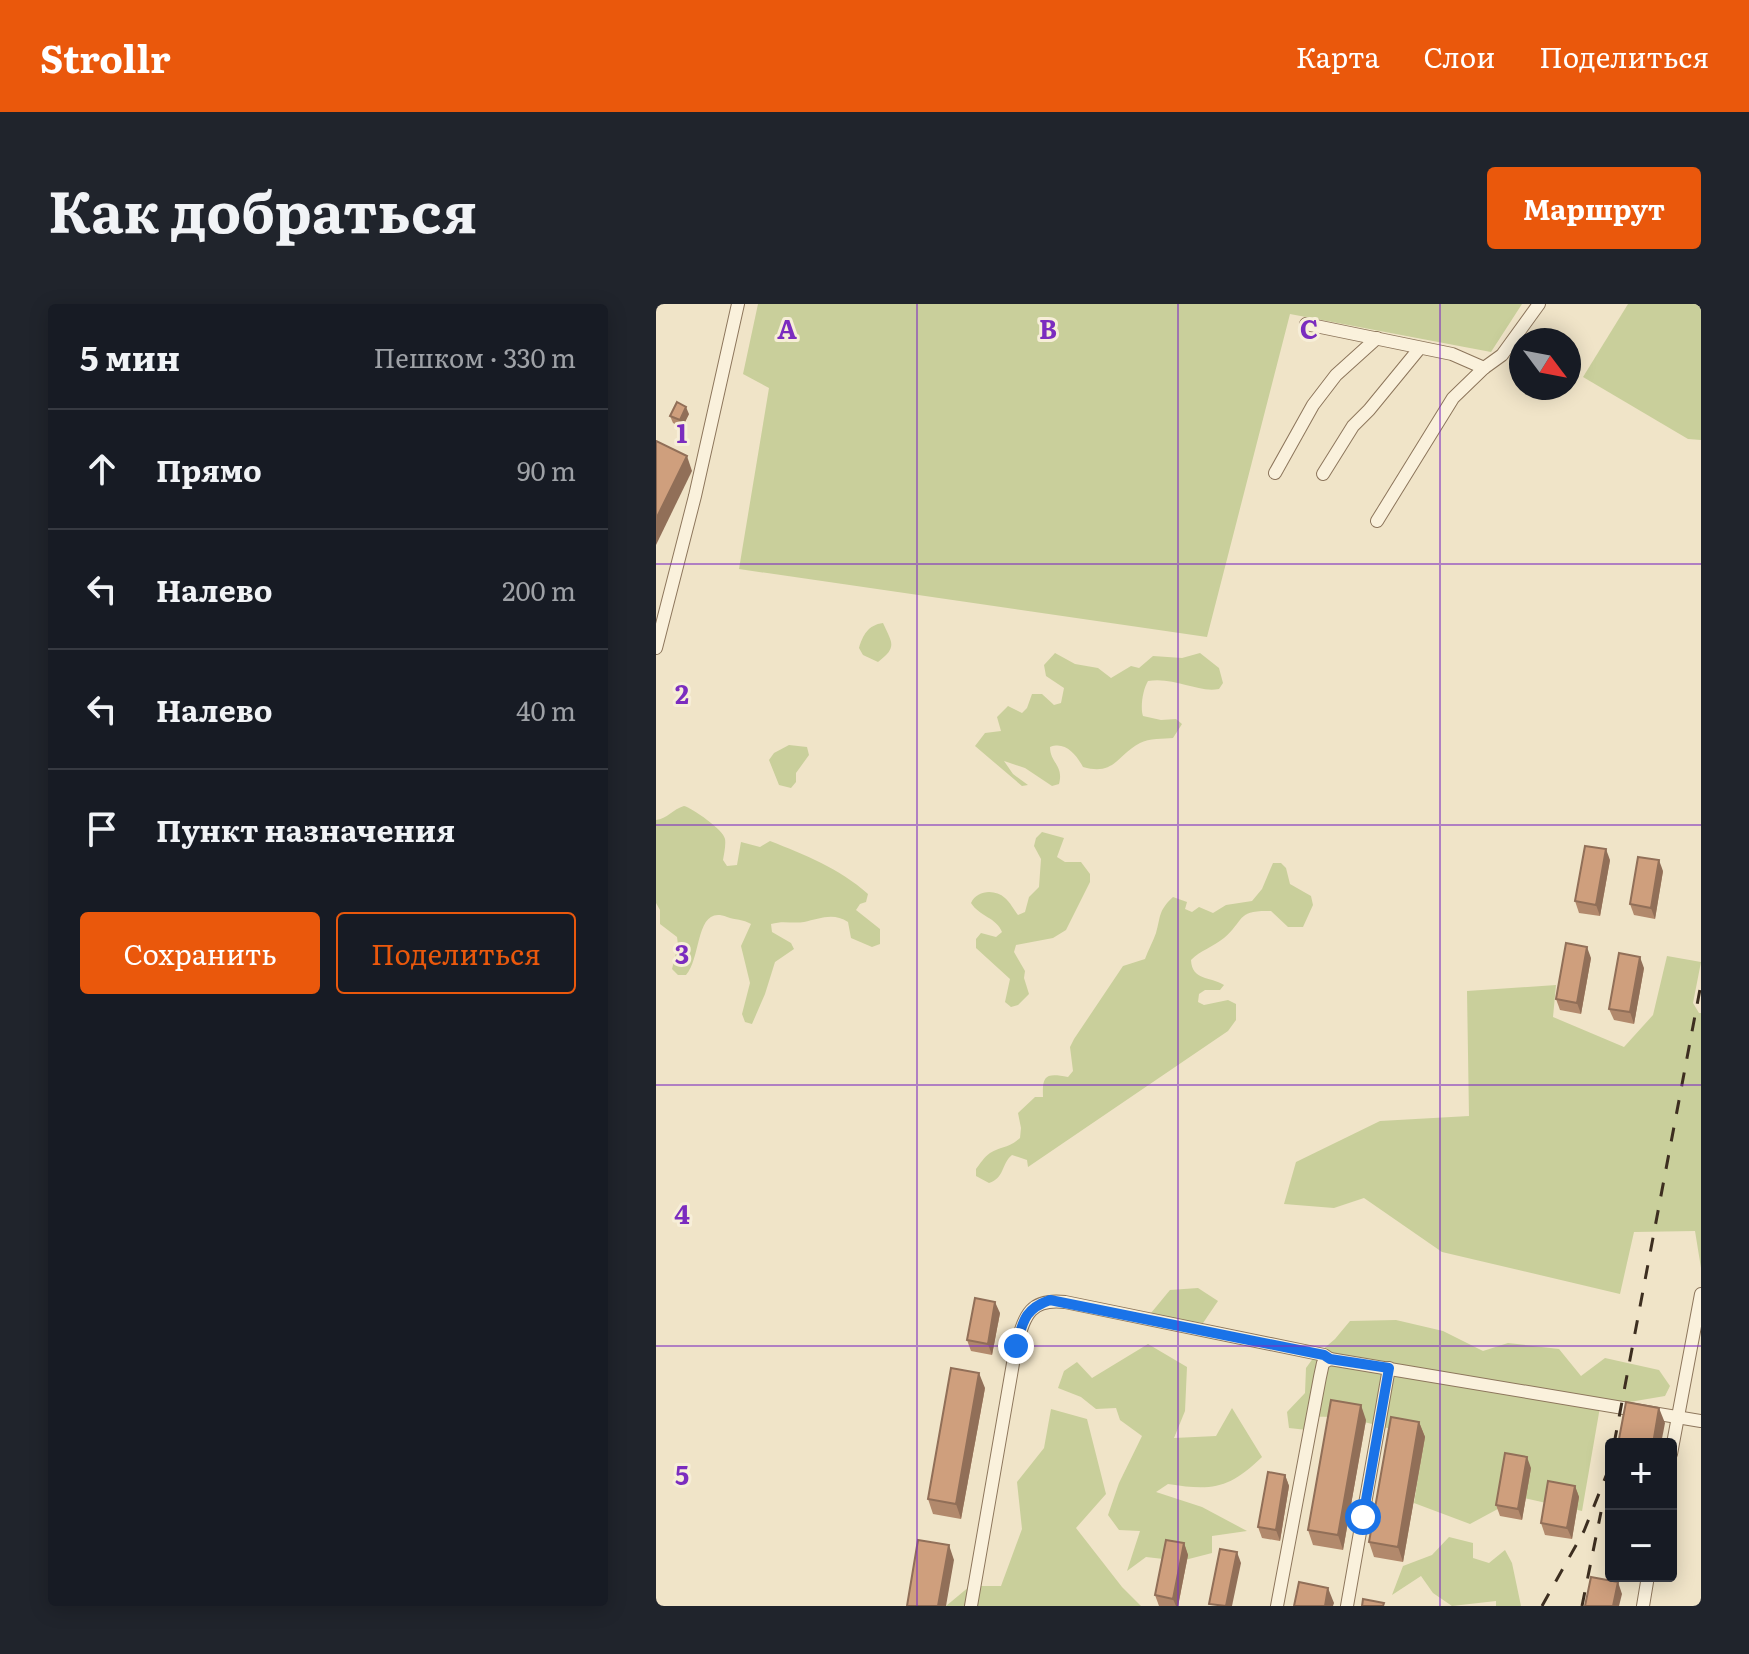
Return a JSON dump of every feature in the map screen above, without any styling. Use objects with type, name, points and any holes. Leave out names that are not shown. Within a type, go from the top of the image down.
[{"type":"street","points":[[656,648],[695,496],[738,304]]},
{"type":"street","points":[[1377,521],[1453,398],[1502,355],[1539,304]]},
{"type":"street","points":[[1306,324],[1452,354],[1484,368]]},
{"type":"street","points":[[1275,473],[1313,405],[1336,375],[1377,338]]},
{"type":"street","points":[[1323,474],[1353,426],[1419,349]]},
{"type":"street","points":[[1674,1438],[1701,1294]]},
{"type":"street","points":[[971,1606],[1016,1346],[1024,1318],[1037,1304],[1050,1300],[1324,1355],[1330,1359],[1701,1421]]},
{"type":"street","points":[[1277,1606],[1323,1363],[1330,1359]]},
{"type":"street","points":[[1347,1606],[1389,1368]]},
{"type":"street","points":[[1643,1606],[1647,1582]]},
{"type":"green space","points":[[758,304],[1522,304],[1491,352],[1290,314],[1207,637],[739,569],[769,388],[743,374]]},
{"type":"green space","points":[[1628,304],[1701,304],[1701,440],[1688,439],[1583,377]]},
{"type":"green space","points":[[883,623],[891,648],[878,662],[863,655],[859,648],[867,631]]},
{"type":"green space","points":[[1055,653],[1075,664],[1098,668],[1111,678],[1131,666],[1139,668],[1153,656],[1182,658],[1200,653],[1219,668],[1223,683],[1219,689],[1211,690],[1168,681],[1148,681],[1142,698],[1143,716],[1176,719],[1182,724],[1173,738],[1144,741],[1102,769],[1083,767],[1070,750],[1060,746],[1050,747],[1060,778],[1059,784],[1052,786],[1025,768],[1004,761],[1013,774],[1028,785],[1022,786],[975,746],[985,733],[1001,731],[997,717],[1008,706],[1022,713],[1032,694],[1042,694],[1054,705],[1061,703],[1064,688],[1046,676],[1044,665]]},
{"type":"green space","points":[[789,745],[807,747],[809,755],[796,773],[796,782],[791,788],[779,785],[769,760],[774,753]]},
{"type":"green space","points":[[684,806],[707,820],[723,835],[723,860],[727,866],[737,865],[741,842],[760,847],[770,841],[821,863],[857,885],[868,894],[866,902],[856,910],[880,929],[880,944],[872,947],[851,938],[848,922],[837,917],[771,924],[772,932],[791,943],[794,949],[775,962],[752,1024],[745,1022],[742,1014],[750,983],[741,946],[751,924],[717,915],[709,918],[700,934],[691,967],[686,975],[678,975],[672,969],[677,937],[660,924],[660,910],[656,903],[656,820]]},
{"type":"green space","points":[[1042,832],[1064,838],[1057,857],[1065,862],[1081,862],[1090,874],[1090,882],[1066,930],[1053,938],[1016,945],[1014,952],[1025,971],[1029,994],[1018,1005],[1011,1007],[1005,1002],[1010,979],[976,948],[976,939],[981,933],[996,937],[1002,932],[996,923],[971,903],[977,895],[991,892],[1005,898],[1018,915],[1025,912],[1029,897],[1039,887],[1041,859],[1034,846]]},
{"type":"green space","points":[[1273,863],[1281,863],[1286,868],[1290,884],[1311,896],[1313,905],[1303,927],[1288,927],[1271,911],[1252,912],[1242,917],[1224,938],[1191,960],[1198,975],[1224,985],[1220,990],[1205,990],[1199,994],[1198,1002],[1204,1005],[1228,1000],[1236,1004],[1236,1020],[1228,1031],[1028,1167],[1027,1160],[1012,1155],[994,1181],[989,1183],[976,1176],[976,1169],[988,1155],[1020,1138],[1018,1113],[1035,1097],[1043,1097],[1043,1084],[1047,1077],[1068,1077],[1073,1071],[1070,1047],[1074,1039],[1123,966],[1145,959],[1168,902],[1173,897],[1187,902],[1185,909],[1192,912],[1199,907],[1213,913],[1226,905],[1252,901],[1262,889]]},
{"type":"green space","points":[[1667,956],[1701,962],[1693,1003],[1701,1013],[1701,1268],[1695,1231],[1634,1232],[1620,1294],[1442,1252],[1364,1198],[1334,1208],[1284,1204],[1296,1162],[1380,1121],[1469,1116],[1467,991],[1556,985],[1553,1017],[1624,1047],[1653,1015]]},
{"type":"green space","points":[[1198,1288],[1218,1301],[1203,1323],[1151,1313],[1170,1290]]},
{"type":"green space","points":[[1396,1320],[1443,1331],[1483,1351],[1508,1343],[1559,1349],[1581,1376],[1605,1358],[1659,1370],[1670,1386],[1665,1396],[1600,1407],[1582,1511],[1520,1497],[1470,1524],[1414,1503],[1424,1437],[1356,1420],[1329,1417],[1314,1417],[1307,1430],[1289,1428],[1287,1412],[1305,1393],[1306,1368],[1314,1357],[1350,1321]]},
{"type":"green space","points":[[1148,1344],[1187,1367],[1185,1411],[1174,1438],[1216,1436],[1232,1408],[1262,1457],[1240,1476],[1219,1485],[1197,1487],[1168,1484],[1156,1492],[1202,1507],[1247,1531],[1212,1536],[1212,1553],[1181,1561],[1146,1557],[1127,1571],[1140,1531],[1119,1530],[1108,1515],[1119,1483],[1142,1436],[1120,1420],[1116,1408],[1096,1409],[1081,1397],[1058,1388],[1064,1371],[1077,1362],[1092,1378]]},
{"type":"green space","points":[[1051,1409],[1087,1419],[1106,1494],[1076,1528],[1122,1587],[1141,1606],[946,1606],[970,1586],[1001,1586],[1022,1529],[1017,1482],[1044,1448]]},
{"type":"green space","points":[[1449,1537],[1473,1543],[1473,1558],[1489,1563],[1505,1550],[1512,1563],[1521,1606],[1496,1606],[1496,1601],[1452,1606],[1433,1593],[1421,1576],[1392,1595],[1403,1566],[1432,1555]]},
{"type":"building","points":[[677,402],[686,407],[680,420],[670,416]]},
{"type":"building","points":[[656,441],[687,456],[656,519]]},
{"type":"building","points":[[1585,846],[1606,849],[1596,905],[1575,901]]},
{"type":"building","points":[[1638,857],[1659,860],[1651,908],[1630,904]]},
{"type":"building","points":[[1566,943],[1587,947],[1577,1003],[1556,999]]},
{"type":"building","points":[[1619,953],[1640,957],[1630,1012],[1609,1009]]},
{"type":"building","points":[[975,1298],[995,1302],[988,1344],[967,1340]]},
{"type":"building","points":[[951,1368],[979,1373],[956,1504],[928,1499]]},
{"type":"building","points":[[1331,1400],[1361,1405],[1338,1535],[1308,1530]]},
{"type":"building","points":[[1626,1402],[1659,1408],[1654,1438],[1619,1438]]},
{"type":"building","points":[[1391,1417],[1419,1422],[1398,1547],[1369,1542]]},
{"type":"building","points":[[1505,1453],[1527,1457],[1518,1509],[1496,1505]]},
{"type":"building","points":[[1268,1472],[1285,1475],[1276,1530],[1258,1527]]},
{"type":"building","points":[[1548,1481],[1575,1486],[1567,1528],[1541,1523]]},
{"type":"building","points":[[918,1540],[949,1545],[938,1606],[907,1606]]},
{"type":"building","points":[[1166,1540],[1184,1543],[1173,1599],[1155,1595]]},
{"type":"building","points":[[1220,1549],[1237,1552],[1226,1606],[1209,1604]]},
{"type":"building","points":[[1591,1577],[1618,1582],[1613,1606],[1585,1606]]},
{"type":"building","points":[[1299,1582],[1328,1588],[1325,1606],[1294,1606]]},
{"type":"building","points":[[1363,1599],[1384,1603],[1383,1606],[1362,1606]]},
{"type":"railway","points":[[1615,1438],[1701,984]]},
{"type":"railway","points":[[1542,1606],[1584,1531],[1605,1478]]},
{"type":"railway","points":[[1582,1606],[1601,1512]]},
{"type":"route","points":[[1016,1346],[1024,1318],[1037,1304],[1050,1300],[1324,1355],[1330,1359],[1389,1368],[1363,1517]]}]
